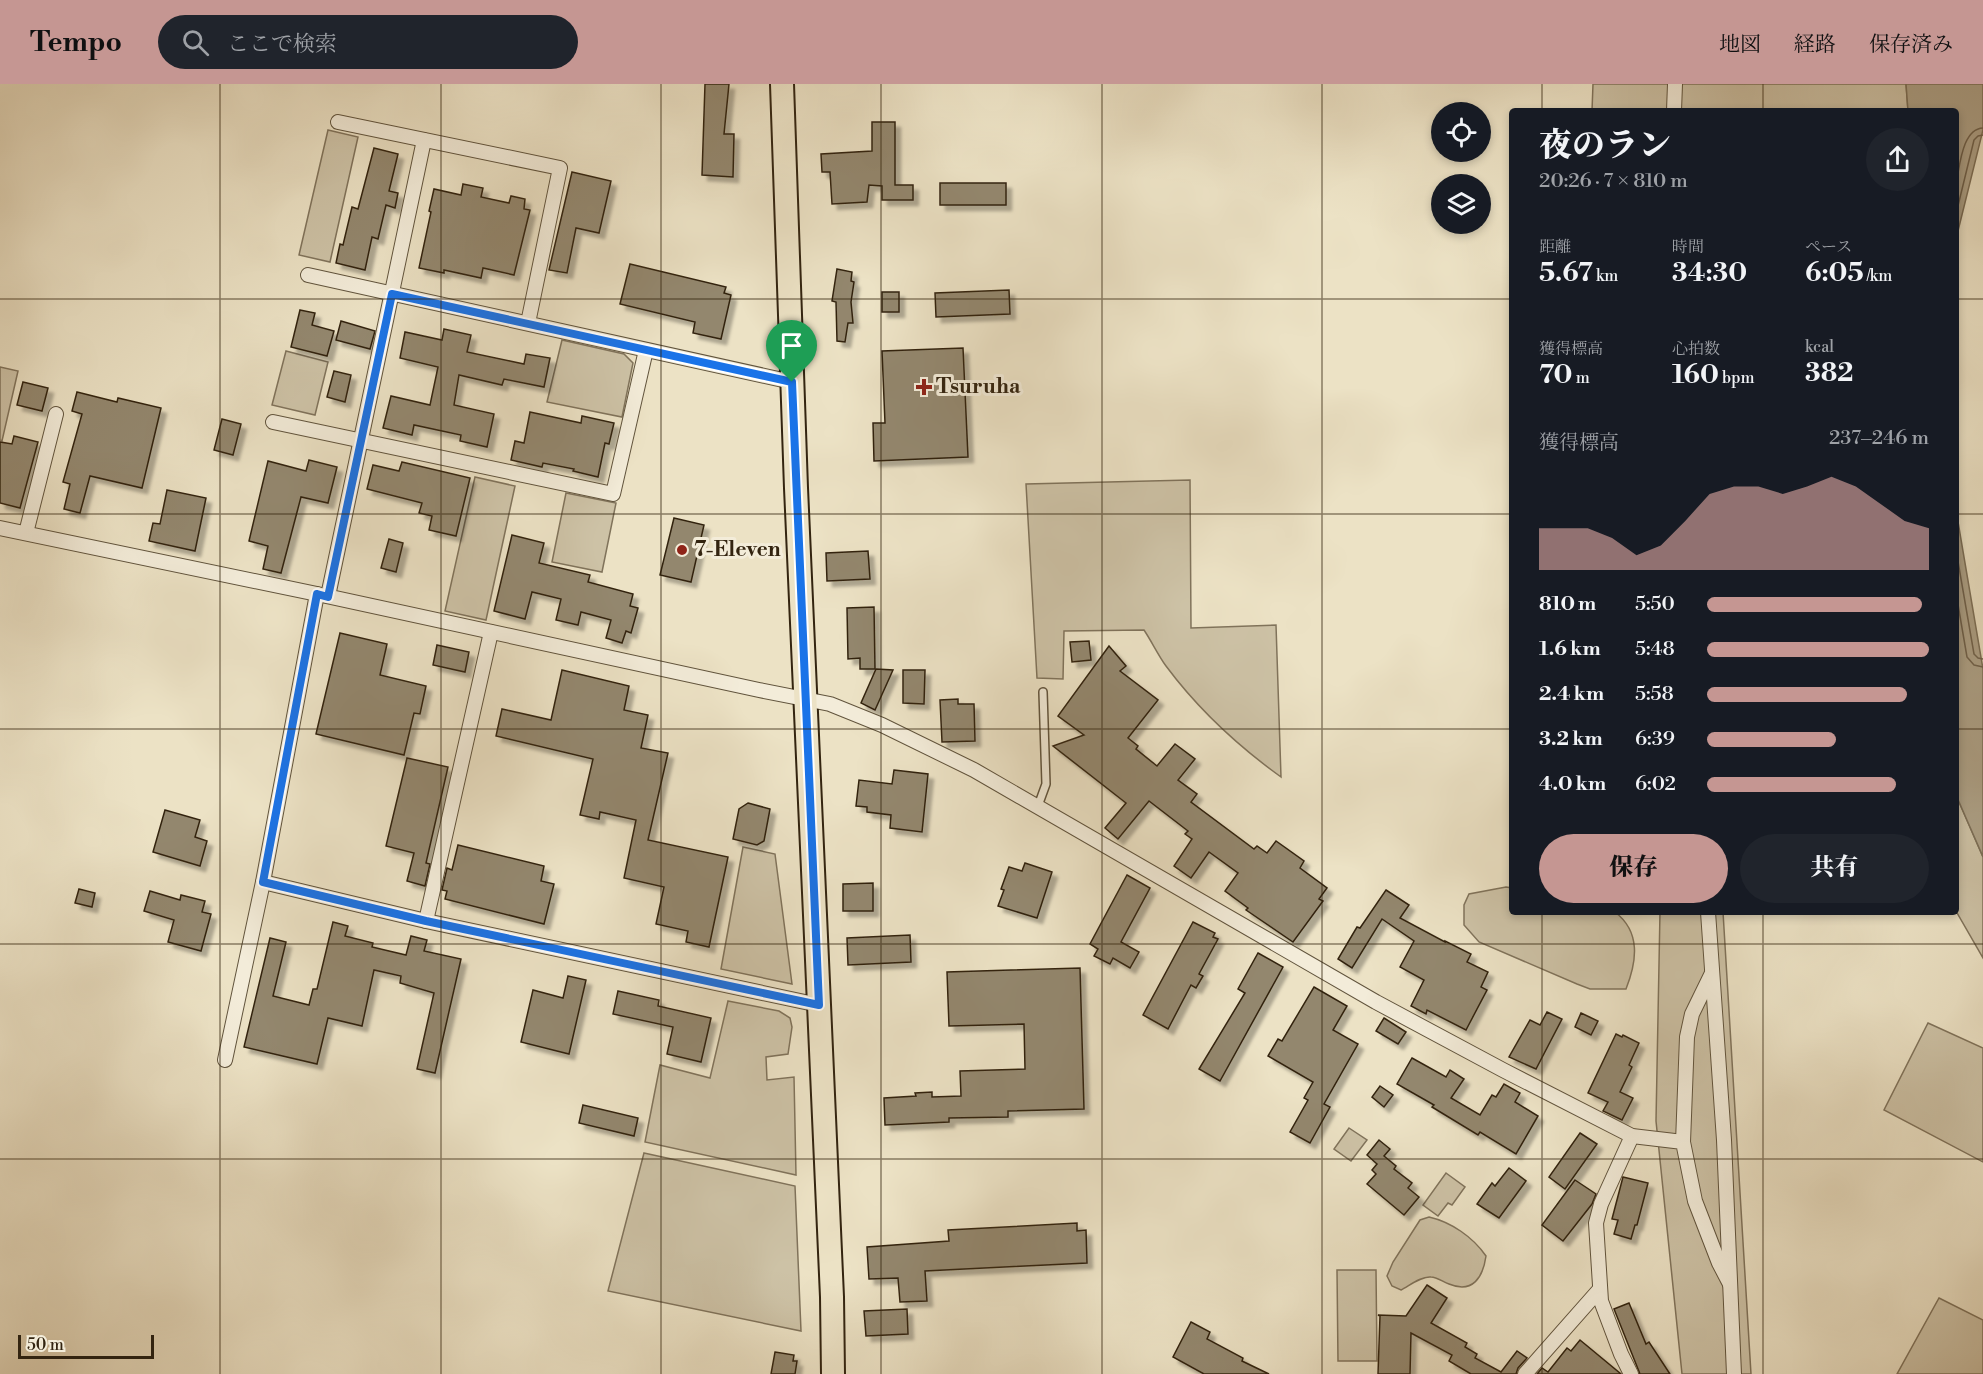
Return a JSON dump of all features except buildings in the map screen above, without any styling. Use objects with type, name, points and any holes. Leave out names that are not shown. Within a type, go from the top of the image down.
[{"type":"main road","points":[[782,84],[792,382],[832,1297],[833,1374]]},
{"type":"street","points":[[1674,108],[1675,84]]},
{"type":"street","points":[[338,122],[560,168],[528,323]]},
{"type":"street","points":[[225,1059],[323,595],[361,441],[424,140]]},
{"type":"street","points":[[308,275],[792,382]]},
{"type":"street","points":[[273,422],[613,494],[646,350]]},
{"type":"street","points":[[26,533],[56,414]]},
{"type":"street","points":[[0,528],[830,704],[882,725],[974,770],[1376,1002],[1503,1070],[1632,1136],[1683,1142]]},
{"type":"street","points":[[426,921],[491,632]]},
{"type":"street","points":[[263,882],[426,921],[819,1005]]},
{"type":"street","points":[[1708,915],[1725,1140],[1734,1374]]},
{"type":"street","points":[[1713,972],[1692,1014],[1687,1037],[1683,1142],[1695,1201],[1719,1263],[1730,1284]]},
{"type":"street","points":[[1631,1374],[1601,1301],[1596,1223],[1601,1204],[1632,1136]]},
{"type":"street","points":[[1525,1374],[1600,1289]]},
{"type":"lane","points":[[1038,806],[1046,784],[1043,693]]},
{"type":"shaded area","points":[[1593,84],[1906,84],[1908,108],[1592,108]]},
{"type":"shaded area","points":[[328,130],[358,137],[330,262],[299,255]]},
{"type":"shaded area","points":[[562,340],[624,354],[633,363],[622,417],[547,402]]},
{"type":"shaded area","points":[[286,351],[328,362],[315,415],[272,405]]},
{"type":"shaded area","points":[[0,367],[18,371],[2,441],[0,440]]},
{"type":"shaded area","points":[[475,477],[515,486],[486,620],[445,611]]},
{"type":"shaded area","points":[[1190,480],[1191,628],[1276,625],[1281,777],[1249,753],[1205,712],[1166,666],[1144,630],[1064,631],[1063,679],[1037,678],[1026,484]]},
{"type":"shaded area","points":[[566,493],[616,503],[602,572],[552,562]]},
{"type":"shaded area","points":[[1959,802],[1983,857],[1983,958],[1958,915]]},
{"type":"shaded area","points":[[743,847],[775,854],[792,984],[721,969]]},
{"type":"shaded area","points":[[1509,888],[1509,915],[1618,915],[1633,938],[1633,968],[1626,989],[1590,989],[1479,942],[1464,925],[1464,905],[1469,894]]},
{"type":"shaded area","points":[[1660,915],[1723,915],[1751,1374],[1682,1374],[1656,1121]]},
{"type":"shaded area","points":[[728,1001],[779,1011],[790,1018],[792,1027],[788,1054],[766,1057],[767,1080],[794,1077],[796,1175],[645,1142],[660,1065],[710,1078]]},
{"type":"shaded area","points":[[1928,1023],[1983,1048],[1983,1162],[1884,1110]]},
{"type":"shaded area","points":[[1349,1128],[1367,1140],[1351,1161],[1334,1149]]},
{"type":"shaded area","points":[[644,1153],[795,1186],[801,1331],[608,1291]]},
{"type":"shaded area","points":[[1446,1173],[1465,1187],[1452,1205],[1448,1203],[1438,1216],[1423,1205]]},
{"type":"shaded area","points":[[1429,1217],[1461,1231],[1486,1256],[1482,1271],[1475,1282],[1464,1287],[1457,1287],[1436,1278],[1427,1277],[1401,1290],[1392,1286],[1387,1276],[1393,1262],[1420,1220]]},
{"type":"shaded area","points":[[1337,1270],[1376,1270],[1377,1361],[1338,1361]]},
{"type":"shaded area","points":[[1939,1298],[1983,1320],[1983,1374],[1897,1374]]},
{"type":"water","points":[[1906,84],[1983,84],[1983,130],[1959,227],[1959,108],[1908,108]]},
{"type":"water","points":[[1959,528],[1983,669],[1983,857],[1959,802]]},
{"type":"place","name":"Tsuruha","points":[[924,387]]},
{"type":"place","name":"7-Eleven","points":[[682,550]]},
{"type":"route","points":[[392,294],[792,382],[819,1005],[426,921],[263,882],[317,594],[328,597],[392,294]]}]
